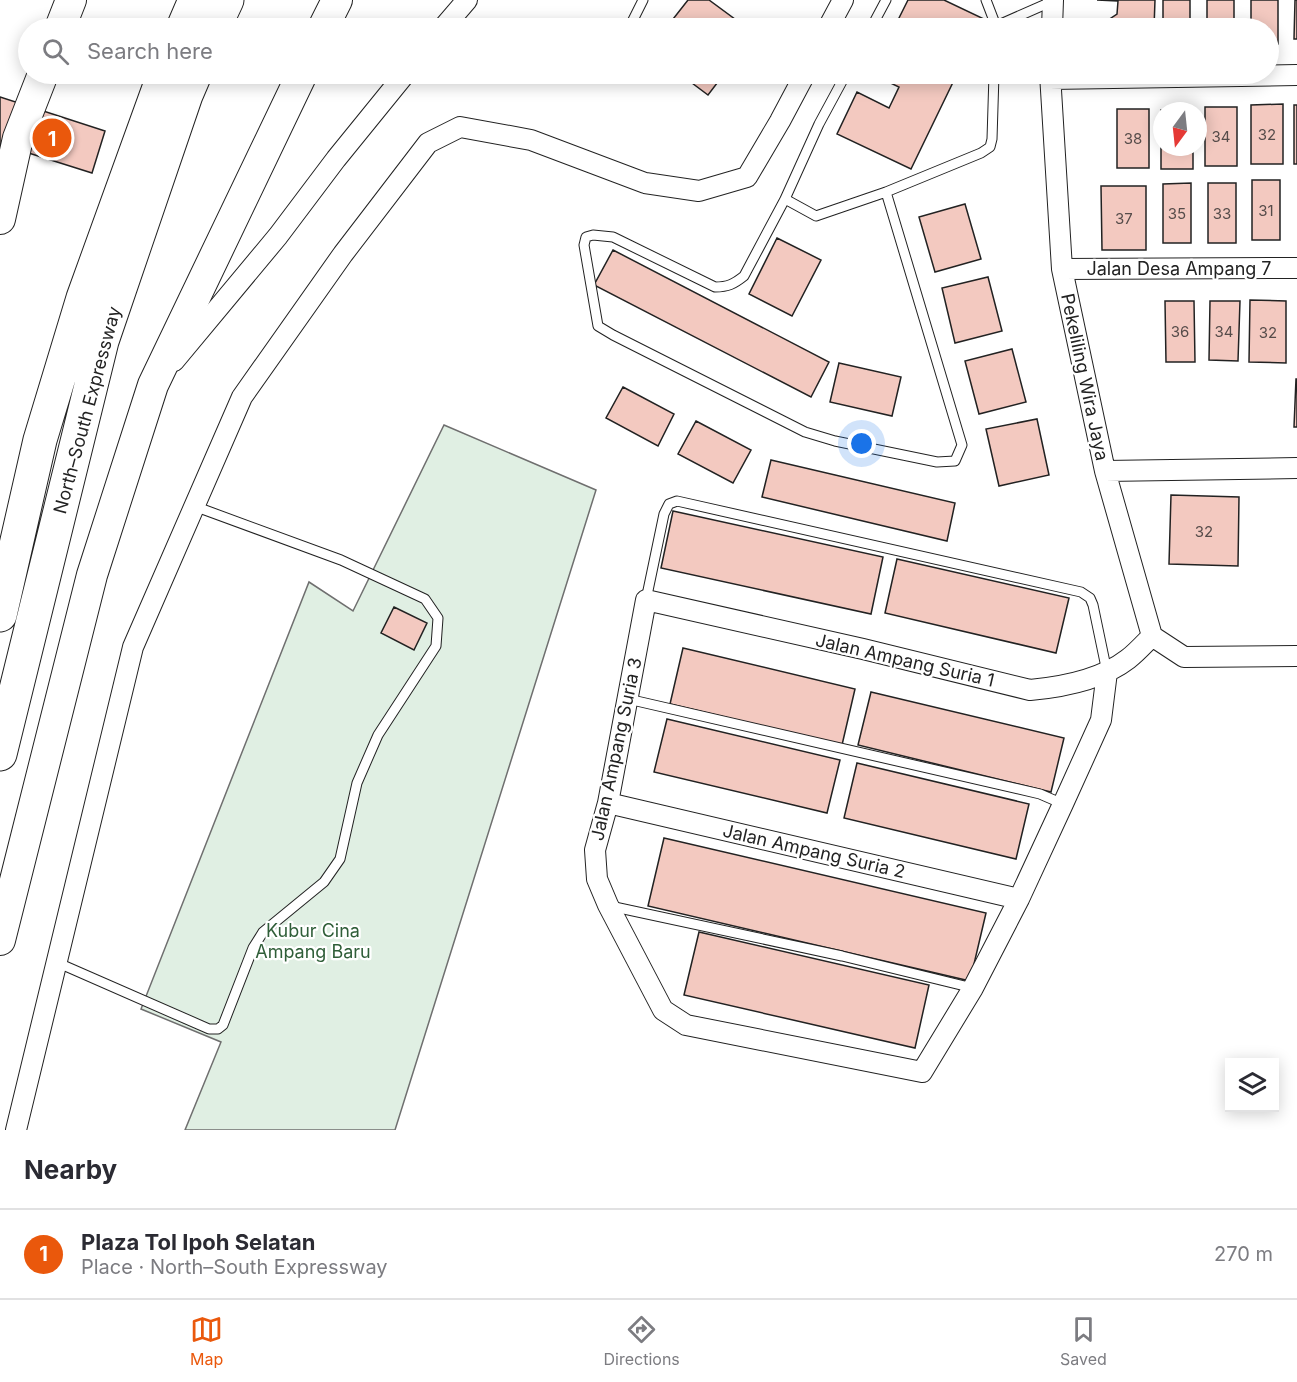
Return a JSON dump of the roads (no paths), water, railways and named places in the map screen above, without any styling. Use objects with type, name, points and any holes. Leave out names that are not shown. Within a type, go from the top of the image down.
[{"type":"highway","points":[[187,18],[195,0]]},
{"type":"highway","points":[[219,18],[227,0]]},
{"type":"highway","name":"North–South Expressway","points":[[0,615],[40,440],[83,298],[160,84]]},
{"type":"highway","name":"North–South Expressway","points":[[0,754],[102,341],[190,84]]},
{"type":"main road","points":[[64,18],[71,0]]},
{"type":"main road","points":[[328,18],[337,0]]},
{"type":"main road","points":[[0,219],[18,138],[39,84]]},
{"type":"main road","points":[[0,940],[92,575],[153,385],[297,84]]},
{"type":"street","points":[[452,18],[467,0]]},
{"type":"street","points":[[833,18],[843,0]]},
{"type":"street","points":[[1052,18],[1053,1]]},
{"type":"street","points":[[1279,75],[1297,75]]},
{"type":"street","points":[[153,385],[278,236],[336,159],[399,84]]},
{"type":"street","points":[[16,1130],[133,646],[242,397],[343,254],[428,143],[460,127],[531,140],[645,183],[699,191],[747,177],[800,84]]},
{"type":"street","name":"Pekeliling Wira Jaya","points":[[1050,84],[1062,269],[1105,471],[1152,636]]},
{"type":"street","name":"Jalan Desa Ampang 7","points":[[1062,269],[1297,267]]},
{"type":"street","points":[[1105,471],[1297,468]]},
{"type":"street","name":"Jalan Ampang Suria 1","points":[[646,600],[863,649],[1030,690],[1058,688],[1107,672],[1128,659],[1152,636]]},
{"type":"street","name":"Jalan Ampang Suria 3","points":[[646,600],[608,803],[596,850],[597,879],[608,905],[663,1010],[686,1025],[922,1072],[973,988]]},
{"type":"street","points":[[1152,636],[1184,657],[1297,656]]},
{"type":"street","points":[[973,988],[1019,899],[1101,720],[1107,672]]},
{"type":"street","name":"Jalan Ampang Suria 2","points":[[608,803],[1019,899]]},
{"type":"lane","points":[[634,18],[643,0]]},
{"type":"lane","points":[[876,18],[886,0]]},
{"type":"lane","points":[[986,0],[993,18]]},
{"type":"lane","points":[[1016,18],[1053,1]]},
{"type":"lane","points":[[841,84],[819,124],[785,199],[744,276],[725,287],[715,287],[613,237],[592,235],[586,237],[584,245],[598,326],[804,432],[834,441],[937,462],[955,461],[962,445],[886,192]]},
{"type":"lane","points":[[785,199],[816,216],[886,192],[981,153],[990,147],[992,139],[994,84]]},
{"type":"lane","points":[[646,600],[664,514],[669,504],[677,501],[1081,592],[1090,598],[1093,605],[1107,672]]},
{"type":"lane","points":[[56,962],[209,1029],[218,1029],[223,1025],[253,948],[263,932],[324,882],[339,859],[357,783],[378,735],[436,646],[438,618],[425,599],[341,560],[194,506]]},
{"type":"lane","points":[[628,699],[1040,794],[1063,804]]},
{"type":"lane","points":[[608,905],[842,956],[973,988]]},
{"type":"place","name":"Plaza Tol Ipoh Selatan","points":[[52,138]]},
{"type":"park label","name":"Kubur Cina Ampang Baru","points":[[313,940]]}]
